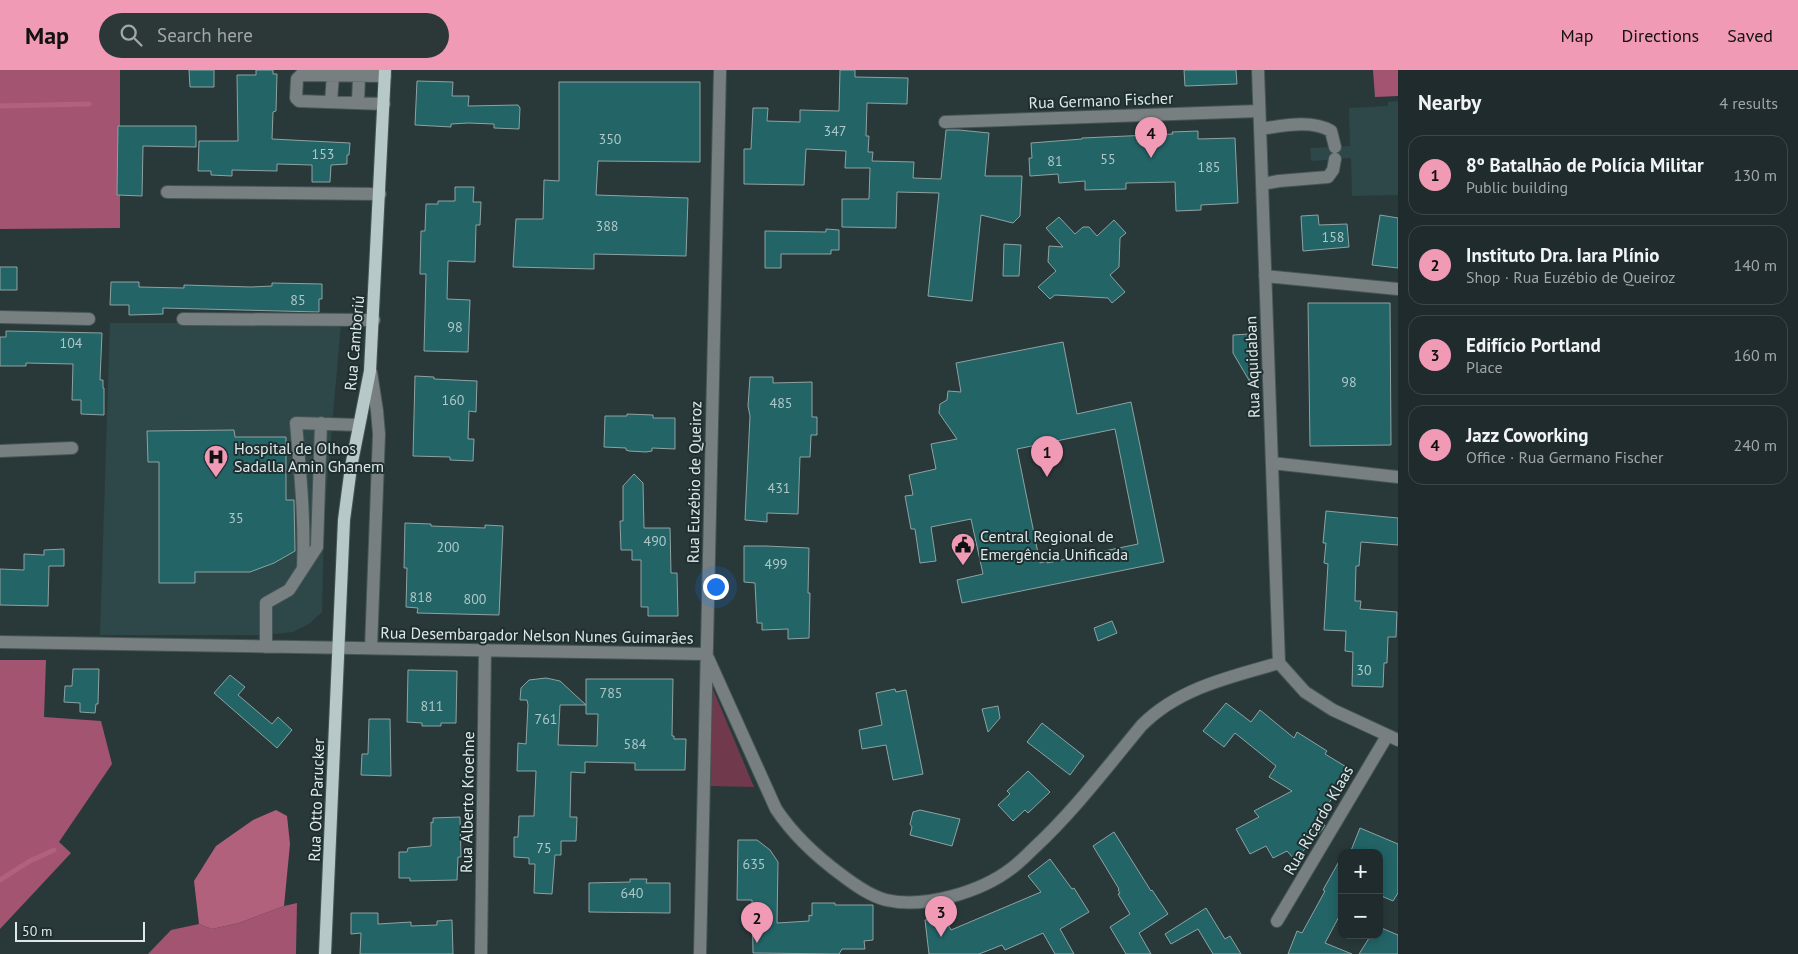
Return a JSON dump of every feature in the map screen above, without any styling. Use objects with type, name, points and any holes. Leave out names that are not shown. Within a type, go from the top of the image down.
[{"type":"main road","name":"Rua Camboriú","points":[[338,648],[344,520],[351,467],[370,371],[385,73]]},
{"type":"main road","name":"Rua Otto Parucker","points":[[325,954],[338,648]]},
{"type":"street","name":"Rua Euzébio de Queiroz","points":[[700,954],[720,70]]},
{"type":"street","name":"Rua Aquidaban","points":[[1258,70],[1279,663]]},
{"type":"street","points":[[384,104],[297,100],[297,79],[301,75],[359,76],[385,73]]},
{"type":"street","points":[[331,102],[333,75]]},
{"type":"street","points":[[358,103],[359,76]]},
{"type":"street","name":"Rua Germano Fischer","points":[[945,122],[1259,111]]},
{"type":"street","points":[[1260,129],[1312,124],[1323,126],[1331,131],[1335,153],[1333,170],[1328,178],[1262,184]]},
{"type":"street","points":[[166,192],[380,194]]},
{"type":"street","points":[[1265,276],[1398,289]]},
{"type":"street","points":[[0,317],[90,319]]},
{"type":"street","points":[[183,318],[374,320]]},
{"type":"street","points":[[370,371],[379,434],[371,648]]},
{"type":"street","points":[[303,569],[305,544],[303,500],[296,423],[359,425]]},
{"type":"street","points":[[266,647],[266,603],[289,590],[317,547],[321,423]]},
{"type":"street","points":[[0,451],[72,448]]},
{"type":"street","points":[[1272,463],[1398,477]]},
{"type":"street","name":"Rua Desembargador Nelson Nunes Guimarães","points":[[0,642],[706,654],[776,809],[791,830],[816,855],[851,882],[884,899],[900,902],[940,899],[968,892],[1011,869],[1064,818],[1153,713],[1192,690],[1279,663]]},
{"type":"street","name":"Rua Alberto Kroehne","points":[[481,954],[485,650]]},
{"type":"street","points":[[1279,663],[1305,692],[1326,706],[1392,738]]},
{"type":"street","name":"Rua Ricardo Klaas","points":[[1277,922],[1392,738]]},
{"type":"shaded area","points":[[0,70],[120,70],[120,228],[0,229]]},
{"type":"shaded area","points":[[1373,70],[1398,70],[1398,96],[1375,97]]},
{"type":"shaded area","points":[[1398,101],[1398,195],[1352,196],[1351,158],[1311,161],[1310,148],[1350,146],[1349,108],[1388,106],[1388,102]]},
{"type":"shaded area","name":"Hospital de Olhos Sadalla Amin Ghanem","points":[[110,323],[341,323],[324,519],[322,612],[309,624],[293,632],[266,635],[100,635]]},
{"type":"shaded area","points":[[0,660],[46,660],[44,717],[101,721],[112,764],[59,842],[71,853],[0,929]]},
{"type":"shaded area","points":[[712,687],[754,787],[710,786]]},
{"type":"shaded area","points":[[276,810],[287,816],[290,844],[284,906],[239,923],[212,929],[199,924],[194,881],[216,846],[253,820]]},
{"type":"shaded area","points":[[297,903],[296,954],[148,954],[171,930],[199,924],[212,929],[239,923]]},
{"type":"building","points":[[189,70],[214,70],[214,87],[190,87]]},
{"type":"building","points":[[256,70],[273,70],[273,74],[277,74],[276,111],[273,112],[272,139],[350,143],[347,164],[331,165],[330,182],[312,182],[312,165],[277,164],[277,171],[232,170],[232,176],[211,175],[211,171],[198,171],[199,141],[238,141],[237,75],[256,75]]},
{"type":"building","points":[[840,70],[855,70],[855,77],[908,78],[907,104],[867,103],[866,136],[869,136],[868,152],[873,152],[872,161],[914,162],[913,178],[941,179],[946,130],[989,133],[985,176],[1022,176],[1020,216],[1013,223],[981,215],[972,301],[928,296],[939,193],[897,192],[896,228],[842,227],[842,199],[869,199],[870,168],[845,168],[846,151],[806,149],[804,185],[744,184],[744,149],[751,149],[753,108],[768,108],[767,121],[800,122],[800,110],[839,111]]},
{"type":"building","points":[[1184,70],[1236,70],[1237,84],[1185,86]]},
{"type":"building","points":[[417,81],[453,82],[452,96],[469,96],[468,106],[518,105],[520,108],[519,129],[494,128],[494,124],[468,123],[451,124],[451,127],[415,125]]},
{"type":"building","points":[[559,82],[700,82],[700,162],[598,161],[596,195],[688,198],[686,256],[594,254],[594,269],[513,267],[516,219],[543,219],[544,180],[559,181]]},
{"type":"building","points":[[118,126],[196,126],[196,147],[143,146],[142,196],[117,195]]},
{"type":"building","points":[[1198,131],[1198,139],[1235,138],[1238,203],[1201,205],[1201,210],[1176,211],[1175,182],[1126,183],[1126,189],[1085,190],[1085,181],[1059,183],[1058,174],[1030,176],[1029,158],[1032,158],[1031,143]]},
{"type":"building","points":[[455,187],[474,187],[473,202],[481,202],[480,225],[476,225],[475,262],[448,261],[447,299],[470,300],[468,352],[424,351],[426,274],[420,274],[421,231],[425,231],[426,204],[438,204],[438,201],[455,201]]},
{"type":"building","points":[[1318,215],[1319,225],[1347,224],[1349,247],[1303,251],[1301,216]]},
{"type":"building","points":[[1380,215],[1398,218],[1398,268],[1372,265]]},
{"type":"building","points":[[1059,217],[1075,234],[1083,227],[1089,227],[1097,236],[1114,220],[1126,233],[1120,238],[1119,267],[1110,275],[1125,292],[1112,303],[1108,298],[1055,295],[1050,299],[1038,287],[1056,271],[1048,262],[1049,246],[1063,247],[1046,228]]},
{"type":"building","points":[[826,229],[839,230],[839,250],[831,250],[831,254],[781,254],[781,268],[765,268],[765,231],[826,232]]},
{"type":"building","points":[[1004,244],[1021,245],[1019,276],[1003,276]]},
{"type":"building","points":[[0,267],[17,267],[17,290],[0,290]]},
{"type":"building","points":[[111,282],[139,282],[139,287],[184,288],[184,285],[251,287],[272,286],[272,283],[322,284],[322,299],[319,299],[319,312],[163,308],[163,314],[129,315],[129,305],[110,305]]},
{"type":"building","points":[[1308,303],[1390,303],[1391,445],[1310,446]]},
{"type":"building","points":[[6,331],[102,333],[100,380],[103,380],[104,388],[104,415],[81,414],[81,400],[72,400],[73,364],[26,363],[26,366],[0,366],[0,337],[6,337]]},
{"type":"building","points":[[1249,334],[1250,382],[1233,353],[1233,335]]},
{"type":"building","points":[[1063,342],[1077,414],[1131,402],[1164,562],[962,603],[957,580],[983,574],[971,519],[931,527],[936,561],[920,563],[915,529],[911,529],[905,496],[913,495],[909,475],[936,469],[931,444],[957,439],[939,413],[940,404],[947,400],[948,391],[961,392],[956,363]],"holes":[[[1115,429],[1138,544],[1040,563],[1017,449]]]},
{"type":"building","points":[[415,376],[477,381],[476,412],[469,411],[468,439],[474,439],[473,461],[450,460],[450,457],[413,456]]},
{"type":"building","points":[[750,377],[773,377],[773,383],[812,382],[812,417],[817,417],[817,435],[811,435],[810,457],[800,457],[798,514],[767,513],[767,522],[745,520]]},
{"type":"building","points":[[627,414],[653,415],[653,418],[675,418],[675,449],[652,448],[652,451],[646,452],[629,451],[626,448],[604,447],[605,416],[627,416]]},
{"type":"building","points":[[234,430],[235,437],[286,437],[286,500],[294,500],[295,551],[274,563],[250,572],[195,572],[195,583],[159,583],[159,462],[148,462],[147,431]]},
{"type":"building","points":[[634,474],[643,483],[644,528],[670,528],[671,573],[677,573],[678,616],[648,616],[648,607],[641,607],[641,560],[632,560],[632,550],[621,550],[620,521],[623,521],[623,486]]},
{"type":"building","points":[[1326,511],[1398,518],[1398,545],[1361,542],[1359,566],[1356,566],[1355,601],[1361,601],[1360,609],[1397,612],[1396,637],[1388,637],[1387,663],[1384,663],[1383,687],[1352,686],[1353,652],[1345,651],[1346,631],[1324,630],[1328,564],[1324,563],[1326,543],[1323,543]]},
{"type":"building","points":[[405,523],[485,528],[485,525],[503,526],[499,615],[417,613],[418,608],[406,607],[407,568],[404,568]]},
{"type":"building","points":[[744,546],[809,548],[809,638],[788,639],[788,629],[762,630],[762,623],[757,623],[755,583],[744,582]]},
{"type":"building","points":[[64,549],[64,566],[49,566],[48,606],[0,605],[0,569],[24,570],[24,554],[44,555],[44,550]]},
{"type":"building","points":[[1112,621],[1117,633],[1098,641],[1094,628]]},
{"type":"building","points":[[73,669],[99,669],[98,704],[96,704],[95,713],[80,712],[80,703],[64,702],[65,686],[72,686]]},
{"type":"building","points":[[408,670],[457,671],[456,723],[441,723],[441,726],[422,726],[422,723],[407,722]]},
{"type":"building","points":[[230,675],[245,687],[238,695],[272,724],[278,717],[292,730],[277,748],[214,693]]},
{"type":"building","points":[[546,678],[560,681],[586,705],[586,679],[673,679],[672,736],[674,736],[674,739],[686,739],[685,770],[635,770],[635,763],[585,762],[585,773],[571,772],[570,817],[577,817],[576,841],[561,841],[561,855],[555,855],[552,894],[534,893],[535,864],[529,864],[529,858],[514,857],[514,837],[518,837],[519,816],[534,816],[536,771],[517,771],[518,743],[526,744],[528,705],[527,700],[520,700],[521,688],[529,680]],"holes":[[[560,705],[586,705],[586,714],[598,714],[597,746],[558,745]]]},
{"type":"building","points":[[895,689],[896,692],[906,690],[923,774],[893,780],[886,745],[862,749],[859,730],[882,725],[876,693]]},
{"type":"building","points":[[1226,703],[1251,722],[1260,710],[1294,738],[1297,732],[1327,751],[1325,754],[1353,771],[1335,799],[1332,798],[1319,820],[1325,825],[1322,830],[1295,860],[1287,851],[1273,858],[1266,846],[1250,854],[1236,829],[1259,817],[1254,811],[1292,791],[1269,777],[1276,766],[1235,733],[1224,747],[1203,731]]},
{"type":"building","points":[[998,706],[1000,718],[988,732],[982,709]]},
{"type":"building","points":[[369,719],[390,719],[391,776],[361,775],[362,754],[368,754]]},
{"type":"building","points":[[1042,723],[1084,756],[1070,775],[1027,742]]},
{"type":"building","points":[[1028,771],[1050,792],[1028,813],[1025,810],[1013,821],[998,805],[1010,794],[1007,791]]},
{"type":"building","points":[[920,810],[960,819],[952,846],[910,835],[913,812]]},
{"type":"building","points":[[460,817],[461,857],[458,857],[457,880],[410,881],[410,878],[399,878],[399,852],[407,852],[408,848],[431,846],[431,822],[433,823],[433,818]]},
{"type":"building","points":[[1360,828],[1398,844],[1398,893],[1393,901],[1383,897],[1383,849],[1352,849]]},
{"type":"building","points":[[1114,832],[1151,891],[1168,914],[1139,933],[1151,954],[1126,954],[1110,927],[1130,914],[1118,894],[1120,893],[1119,889],[1093,846]]},
{"type":"building","points":[[738,840],[757,840],[770,850],[778,862],[777,923],[809,921],[809,915],[812,916],[812,903],[873,905],[873,940],[864,941],[865,949],[842,949],[839,954],[753,953],[752,900],[737,900]]},
{"type":"building","points":[[1050,859],[1072,889],[1074,888],[1089,912],[1060,929],[1074,954],[1055,954],[1043,933],[1005,950],[1002,945],[979,954],[929,954],[925,920],[944,917],[951,930],[1041,892],[1028,876]]},
{"type":"building","points":[[1338,863],[1338,919],[1325,943],[1352,954],[1288,954],[1297,931],[1302,933],[1325,891],[1323,890]]},
{"type":"building","points":[[630,879],[647,879],[646,883],[670,883],[670,913],[589,912],[589,883],[630,882]]},
{"type":"building","points":[[1206,908],[1225,939],[1230,936],[1241,954],[1213,954],[1198,929],[1171,944],[1165,934]]},
{"type":"building","points":[[351,913],[378,913],[378,924],[411,922],[411,926],[437,925],[437,921],[452,920],[453,954],[360,954],[361,933],[351,934]]},
{"type":"building","points":[[1383,929],[1398,935],[1398,954],[1359,954],[1368,939],[1383,939]]},
{"type":"waterway","points":[[0,106],[89,104]]},
{"type":"waterway","points":[[0,880],[30,861],[54,850]]},
{"type":"place","name":"Jazz Coworking","points":[[1151,158]]},
{"type":"place","name":"8º Batalhão de Polícia Militar","points":[[1047,477]]},
{"type":"place","name":"Hospital de Olhos Sadalla Amin Ghanem","points":[[216,478]]},
{"type":"place","name":"Central Regional de Emergência Unificada","points":[[963,566]]},
{"type":"place","name":"Edifício Portland","points":[[941,937]]},
{"type":"place","name":"Instituto Dra. Iara Plínio","points":[[757,943]]}]
